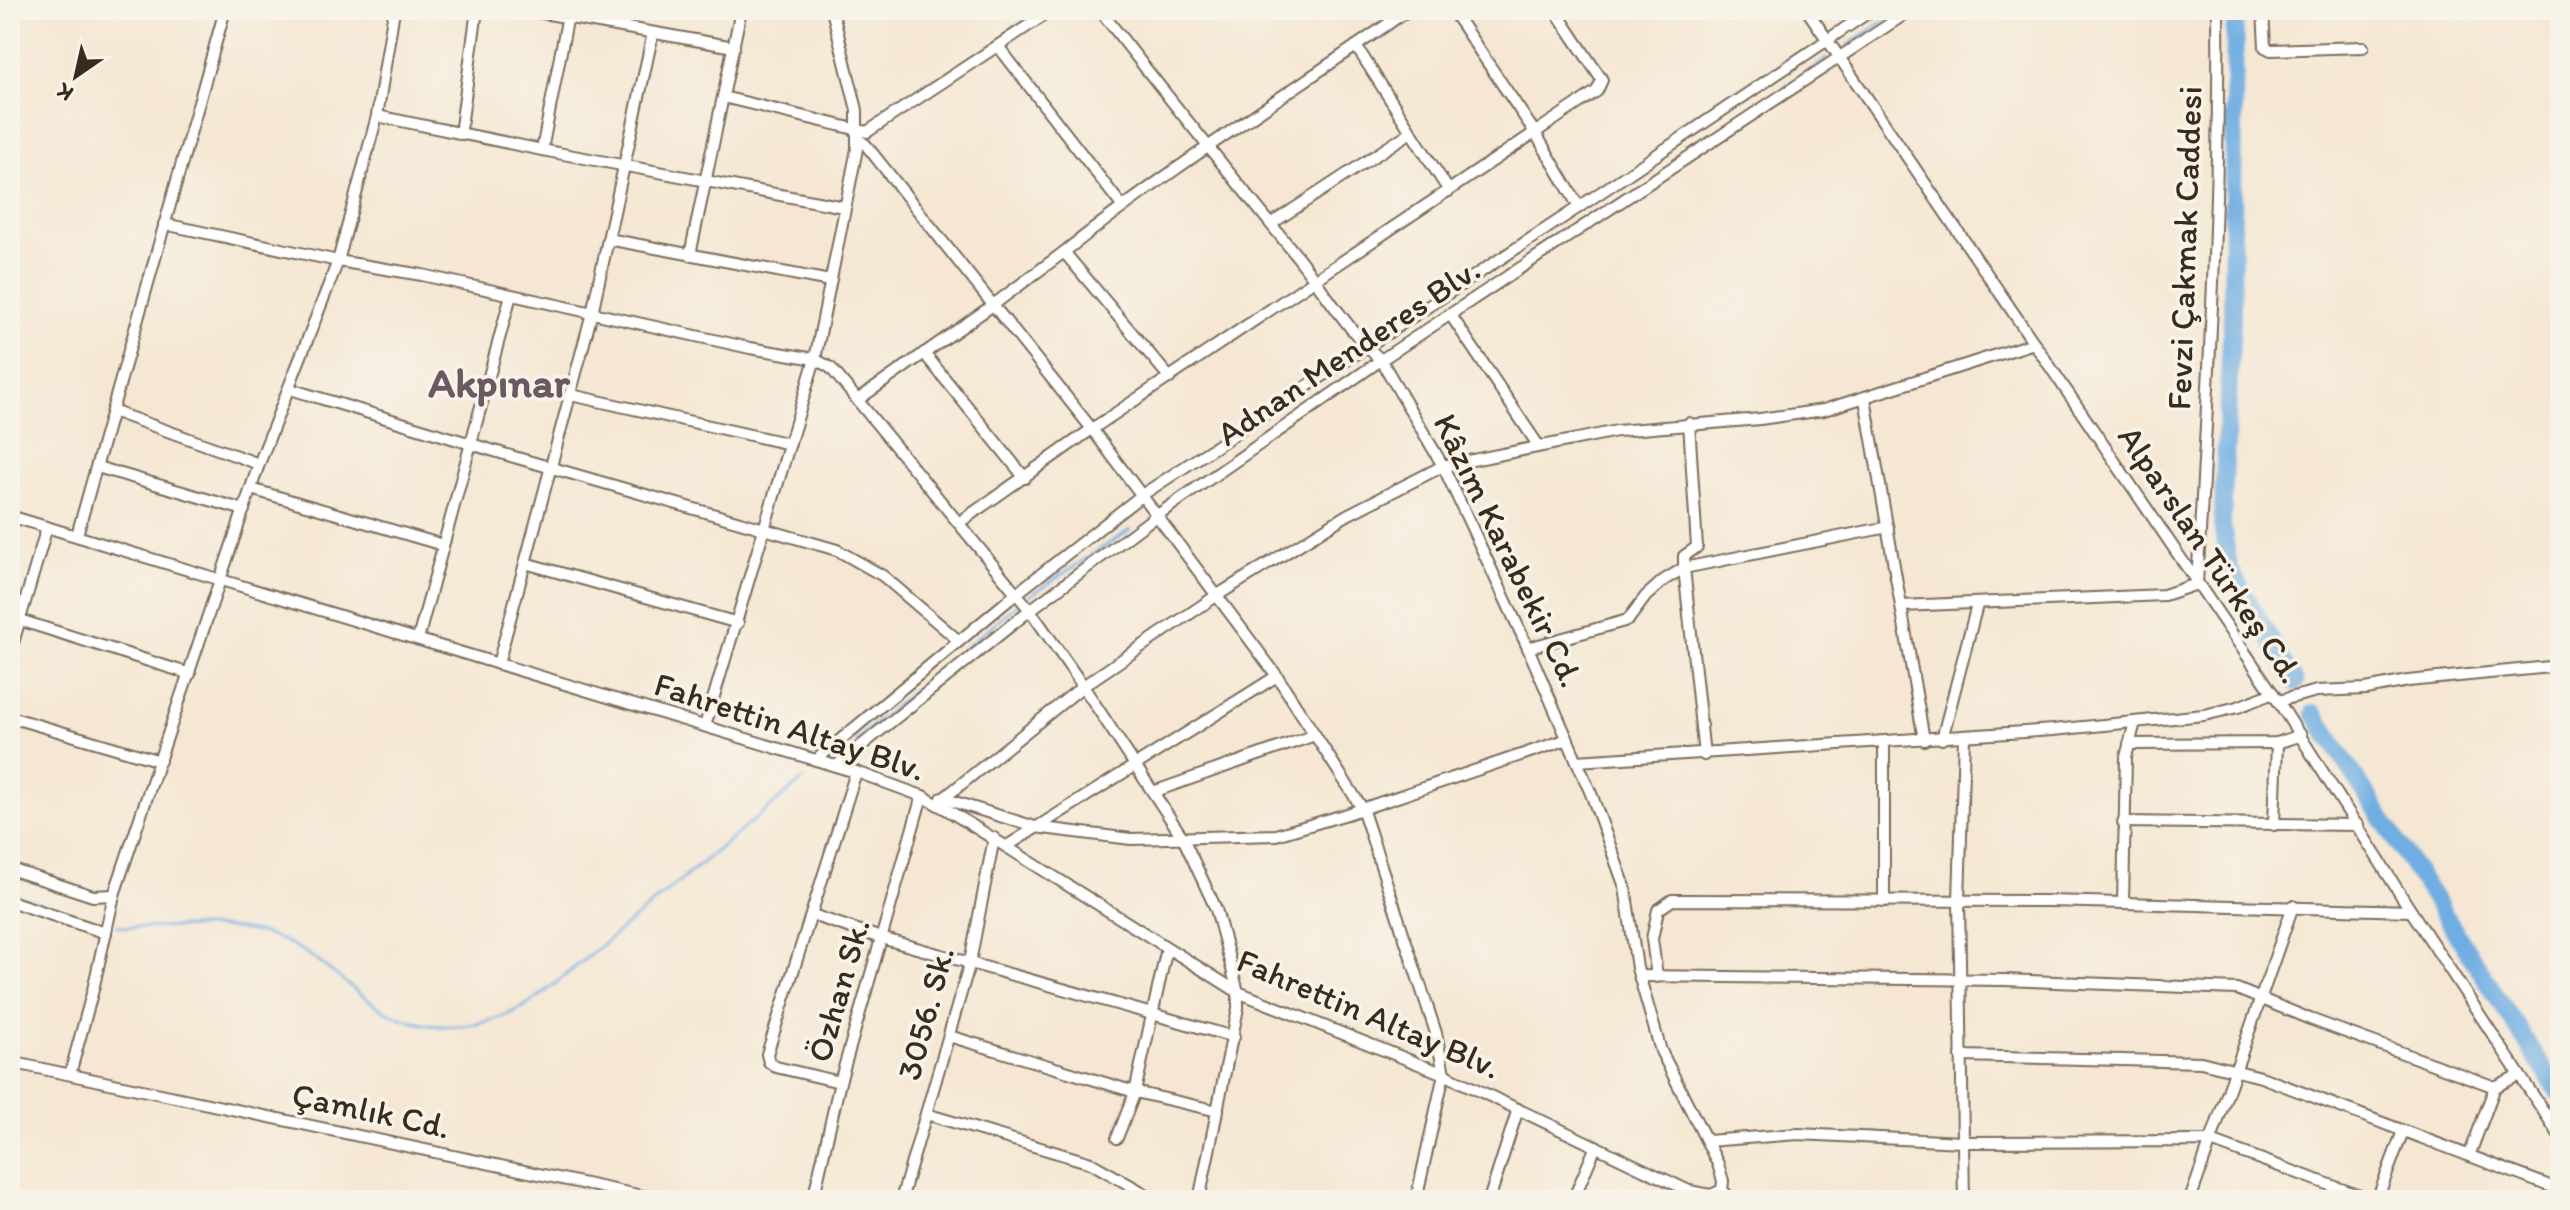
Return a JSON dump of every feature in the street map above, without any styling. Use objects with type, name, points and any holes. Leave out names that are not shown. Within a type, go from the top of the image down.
[{"type":"street","points":[[77,535],[225,10]]},
{"type":"street","points":[[70,1074],[114,895],[259,464],[338,261],[377,116],[394,10]]},
{"type":"street","points":[[460,134],[477,10]]},
{"type":"street","points":[[526,10],[568,14],[734,47]]},
{"type":"street","points":[[690,255],[741,10]]},
{"type":"street","points":[[705,726],[815,359],[858,135],[857,110],[832,10]]},
{"type":"street","points":[[723,97],[858,135],[876,128],[1052,10]]},
{"type":"street","name":"Kâzım Karabekir Cd.","points":[[1100,10],[1206,146],[1316,279],[1366,348],[1381,360],[1443,466],[1577,761],[1625,887],[1639,976],[1661,1051],[1718,1164],[1722,1190]]},
{"type":"street","points":[[859,399],[993,305],[1206,146],[1289,94],[1408,10]]},
{"type":"street","points":[[1452,10],[1536,134],[1579,207]]},
{"type":"street","points":[[960,522],[1092,429],[1594,94],[1602,84],[1600,76],[1555,10]]},
{"type":"street","name":"Alparslan Türkeş Cd.","points":[[1807,10],[2301,735],[2411,911],[2560,1136]]},
{"type":"street","name":"Adnan Menderes Blv.","points":[[816,760],[1017,593],[1142,495],[1872,10]]},
{"type":"street","name":"Adnan Menderes Blv.","points":[[836,766],[1030,610],[1156,516],[1381,360],[1911,10]]},
{"type":"street","name":"Fevzi Çakmak Caddesi","points":[[2197,584],[2214,259],[2218,10]]},
{"type":"street","points":[[2263,10],[2265,47],[2271,50],[2363,47]]},
{"type":"street","points":[[542,150],[568,14]]},
{"type":"street","points":[[498,664],[592,313],[653,33]]},
{"type":"street","points":[[998,46],[1122,206]]},
{"type":"street","points":[[1356,46],[1449,191]]},
{"type":"street","points":[[377,116],[844,207]]},
{"type":"street","points":[[1271,224],[1411,132]]},
{"type":"street","points":[[858,135],[1142,495],[1277,676],[1362,808],[1436,1033],[1444,1074],[1416,1200]]},
{"type":"street","points":[[164,224],[338,261],[422,275],[750,348],[815,359],[831,368],[1030,610],[1183,838],[1216,909],[1238,992],[1238,1008],[1199,1200]]},
{"type":"street","points":[[608,239],[830,281]]},
{"type":"street","points":[[1064,252],[1170,378]]},
{"type":"street","points":[[418,639],[511,295]]},
{"type":"street","points":[[1450,314],[1538,445]]},
{"type":"street","points":[[944,798],[1083,686],[1216,596],[1347,515],[1443,466],[1617,431],[1792,415],[1865,399],[2034,343]]},
{"type":"street","points":[[924,353],[1025,478]]},
{"type":"street","points":[[290,389],[837,550],[864,563],[959,641]]},
{"type":"street","points":[[571,395],[790,444]]},
{"type":"street","points":[[1865,399],[1924,740]]},
{"type":"street","points":[[112,411],[259,464]]},
{"type":"street","points":[[1689,423],[1697,547],[1684,556],[1684,568],[1704,755]]},
{"type":"street","points":[[97,467],[244,510]]},
{"type":"street","points":[[251,489],[443,545]]},
{"type":"street","name":"Fahrettin Altay Blv.","points":[[10,516],[856,772],[922,796],[1238,992],[1444,1074],[1689,1191],[1711,1195],[1722,1190]]},
{"type":"street","points":[[10,653],[15,619],[47,527]]},
{"type":"street","points":[[1528,648],[1628,620],[1646,596],[1684,568],[1888,527]]},
{"type":"street","points":[[525,563],[738,623]]},
{"type":"street","points":[[1901,606],[2164,595],[2197,584]]},
{"type":"street","points":[[1942,739],[1977,605]]},
{"type":"street","points":[[15,619],[190,674]]},
{"type":"street","points":[[1577,761],[1942,739],[2135,722],[2204,715],[2275,697],[2317,691],[2366,689],[2408,681],[2560,666]]},
{"type":"street","points":[[1007,846],[1277,676]]},
{"type":"street","points":[[10,717],[160,761]]},
{"type":"street","points":[[2123,903],[2126,757],[2135,722]]},
{"type":"street","points":[[1153,792],[1315,735]]},
{"type":"street","points":[[2129,744],[2277,743],[2301,735]]},
{"type":"street","points":[[1964,737],[1959,901],[1964,1200]]},
{"type":"street","points":[[922,796],[944,798],[1035,827],[1131,839],[1276,835],[1568,739]]},
{"type":"street","points":[[1884,742],[1884,901]]},
{"type":"street","points":[[2274,825],[2277,743]]},
{"type":"street","points":[[840,1082],[780,1068],[768,1060],[767,1054],[856,772]]},
{"type":"street","name":"Özhan Sk.","points":[[813,1200],[840,1082],[922,796]]},
{"type":"street","points":[[2123,822],[2358,825]]},
{"type":"street","name":"3056. Sk.","points":[[901,1200],[970,962],[994,838]]},
{"type":"street","points":[[10,869],[93,896],[114,895]]},
{"type":"street","points":[[1657,977],[1652,939],[1658,910],[1672,900],[2123,903],[2411,911]]},
{"type":"street","points":[[10,901],[106,933]]},
{"type":"street","points":[[2190,1200],[2293,906]]},
{"type":"street","points":[[812,915],[881,938],[1234,1037]]},
{"type":"street","points":[[1117,1138],[1135,1092],[1167,948]]},
{"type":"street","points":[[1639,976],[1959,979],[2237,989],[2495,1087]]},
{"type":"street","points":[[949,1036],[1135,1092],[1218,1111]]},
{"type":"street","points":[[1961,1056],[2201,1062],[2261,1077],[2560,1190]]},
{"type":"street","name":"Çamlık Cd.","points":[[10,1062],[661,1200]]},
{"type":"street","points":[[2469,1156],[2495,1087],[2519,1075]]},
{"type":"street","points":[[1489,1200],[1518,1109]]},
{"type":"street","points":[[926,1114],[1091,1163],[1156,1200]]},
{"type":"street","points":[[1707,1141],[1798,1134],[1962,1142],[2211,1141],[2374,1200],[2403,1131]]},
{"type":"street","points":[[1573,1200],[1596,1146]]},
{"type":"street","points":[[1722,1190],[1732,1200]]},
{"type":"waterway","points":[[1847,46],[1901,10]]},
{"type":"waterway","points":[[2235,10],[2232,317],[2222,524],[2229,568],[2295,682]]},
{"type":"waterway","points":[[1784,88],[1827,59]]},
{"type":"waterway","points":[[1029,596],[1130,530]]},
{"type":"waterway","points":[[854,741],[1018,604]]},
{"type":"waterway","points":[[2314,713],[2560,1094]]},
{"type":"waterway","points":[[117,926],[216,927],[274,937],[300,949],[390,1013],[433,1025],[478,1024],[500,1018],[540,996],[804,779]]},
{"type":"waterway","points":[[10,893],[100,923]]},
{"type":"district","name":"Akpınar","points":[[499,382]]}]
